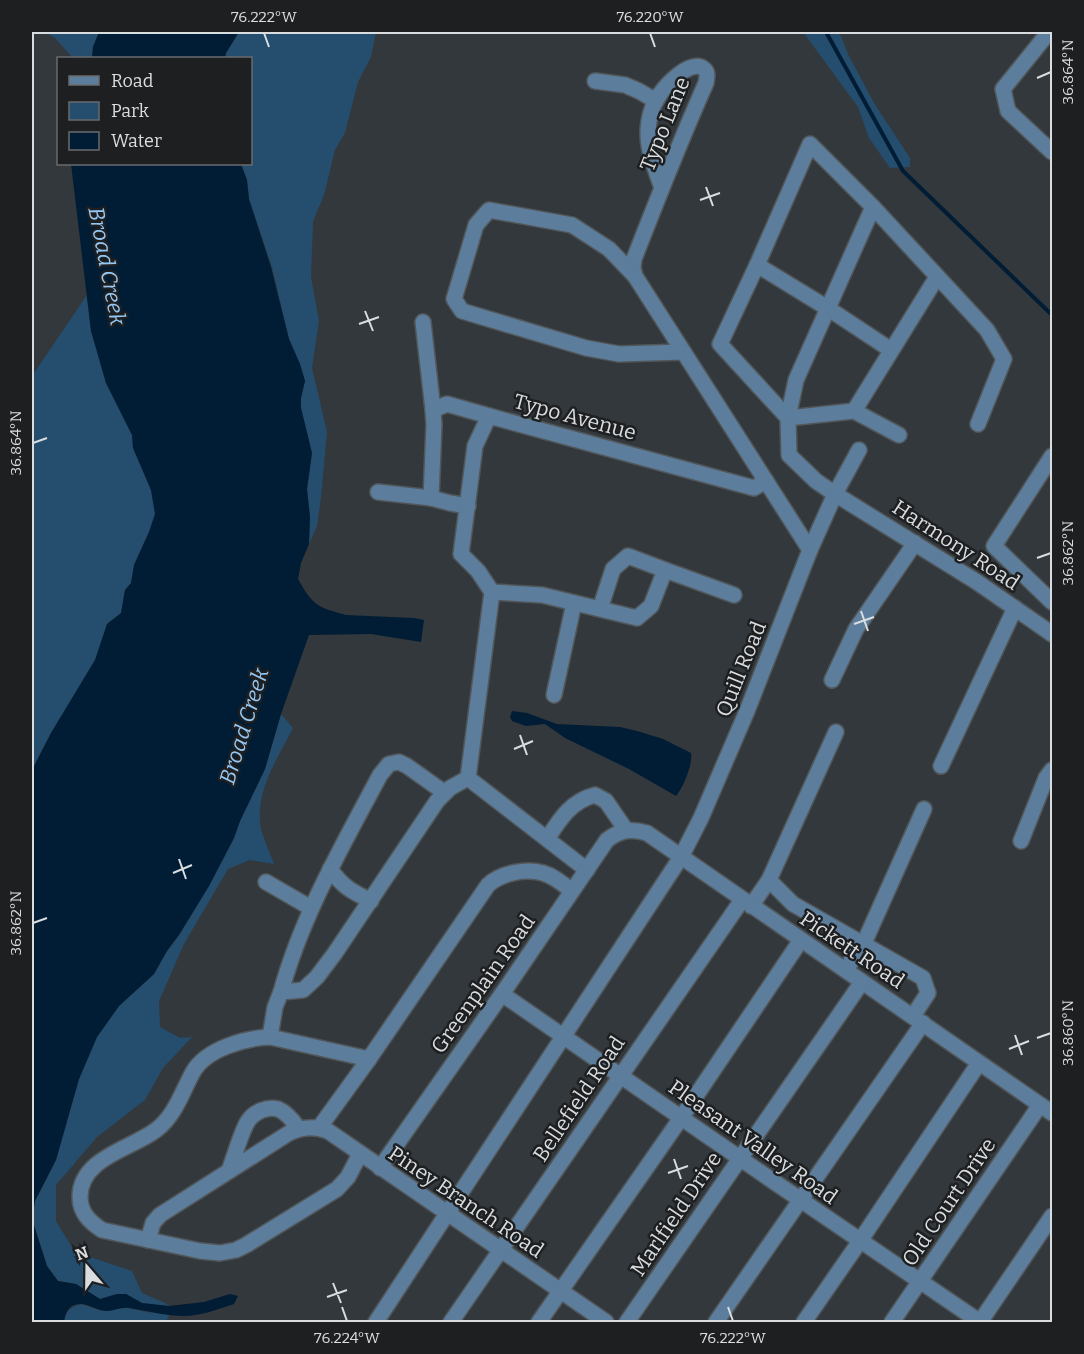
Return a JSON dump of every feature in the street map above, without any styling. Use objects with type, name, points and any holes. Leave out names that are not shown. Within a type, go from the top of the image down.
[{"type":"street","points":[[1049,32],[1003,89],[1008,111],[1053,152]]},
{"type":"street","name":"Typo Lane","points":[[635,276],[634,259],[706,83],[708,75],[703,68],[689,67],[670,82],[656,101],[650,116],[649,148],[662,188]]},
{"type":"street","name":"Typo Lane","points":[[595,81],[625,85],[656,101]]},
{"type":"street","points":[[899,435],[854,411],[788,418],[720,344],[810,144],[873,207],[987,330],[1004,359],[978,423]]},
{"type":"street","name":"Harmony Road","points":[[873,207],[796,380],[788,418],[789,455],[816,481],[835,494],[1050,628]]},
{"type":"street","points":[[683,352],[620,354],[586,348],[462,311],[454,299],[476,225],[489,210],[572,225],[609,249],[635,276],[810,550]]},
{"type":"street","points":[[757,265],[891,350]]},
{"type":"street","points":[[854,411],[937,277]]},
{"type":"street","points":[[423,322],[434,410],[431,498]]},
{"type":"street","points":[[434,410],[447,404],[489,416]]},
{"type":"street","name":"Typo Avenue","points":[[492,592],[478,570],[461,555],[475,446],[489,416],[754,488],[766,481]]},
{"type":"street","name":"Quill Road","points":[[376,1323],[681,857],[701,818],[747,711],[810,550],[835,494],[859,450]]},
{"type":"street","points":[[1053,456],[994,546],[1053,602]]},
{"type":"street","points":[[378,492],[431,498],[468,506]]},
{"type":"street","points":[[832,680],[856,629],[915,543]]},
{"type":"street","points":[[600,609],[613,569],[628,556],[734,595]]},
{"type":"street","points":[[468,778],[492,592],[542,595],[637,618],[651,606],[665,570]]},
{"type":"street","points":[[554,695],[574,603]]},
{"type":"street","points":[[941,766],[1015,608]]},
{"type":"street","name":"Bellefield Road","points":[[451,1323],[621,1076],[747,903],[769,880],[836,732]]},
{"type":"street","points":[[270,1037],[275,1007],[310,908],[380,775],[389,764],[399,762],[445,793]]},
{"type":"street","points":[[1021,840],[1046,778],[1053,770]]},
{"type":"street","points":[[281,992],[303,990],[316,977],[371,901],[437,801],[450,788],[468,778]]},
{"type":"street","points":[[468,778],[587,870]]},
{"type":"street","points":[[547,839],[560,818],[573,806],[584,798],[595,795],[606,801],[626,830]]},
{"type":"street","points":[[847,971],[924,809]]},
{"type":"street","name":"Pickett Road","points":[[626,830],[646,833],[1046,1109]]},
{"type":"street","name":"Greenplain Road","points":[[380,1168],[607,840],[626,830]]},
{"type":"street","points":[[330,869],[349,890],[371,901]]},
{"type":"street","points":[[148,1240],[153,1223],[160,1215],[289,1133],[299,1129],[319,1128],[488,885],[495,879],[504,875],[533,871],[555,878],[572,891]]},
{"type":"street","points":[[716,1323],[800,1200],[918,1019],[928,993],[923,978],[793,904],[769,880]]},
{"type":"street","points":[[266,882],[310,908]]},
{"type":"street","points":[[779,925],[793,904]]},
{"type":"street","points":[[539,1323],[801,940]]},
{"type":"street","name":"Marlfield Drive","points":[[627,1323],[862,982]]},
{"type":"street","name":"Pleasant Valley Road","points":[[502,994],[980,1322]]},
{"type":"street","points":[[360,1154],[348,1177],[337,1189],[246,1245],[236,1250],[220,1253],[200,1251],[102,1230],[84,1213],[81,1203],[80,1194],[83,1182],[89,1172],[98,1163],[156,1130],[177,1105],[194,1070],[209,1055],[242,1041],[270,1037],[369,1059]]},
{"type":"street","points":[[804,1323],[979,1063]]},
{"type":"street","points":[[229,1171],[247,1123],[261,1110],[268,1108],[280,1110],[299,1129]]},
{"type":"street","name":"Old Court Drive","points":[[892,1323],[1046,1109]]},
{"type":"street","name":"Piney Branch Road","points":[[319,1128],[328,1131],[606,1323]]},
{"type":"street","points":[[980,1322],[1053,1216]]},
{"type":"green space","points":[[45,32],[99,32],[92,57],[72,57],[55,38]]},
{"type":"green space","points":[[239,32],[376,32],[371,57],[358,82],[345,133],[335,150],[324,195],[313,221],[311,277],[319,321],[312,368],[327,432],[317,526],[309,544],[310,517],[307,489],[312,453],[301,408],[305,381],[289,339],[272,267],[249,199],[247,180],[241,165],[252,165],[252,57],[225,57]]},
{"type":"green space","points":[[803,32],[837,32],[841,36],[874,103],[910,158],[910,167],[890,168],[869,138],[858,107]]},
{"type":"green space","points":[[87,295],[91,331],[106,383],[132,435],[133,448],[151,490],[155,514],[134,565],[131,583],[125,590],[121,613],[107,624],[95,660],[51,733],[32,770],[32,376]]},
{"type":"green space","points":[[281,714],[293,728],[268,777],[260,815],[261,829],[274,864],[250,860],[228,869],[184,944],[159,1001],[160,1027],[180,1038],[192,1037],[163,1068],[145,1100],[97,1137],[56,1185],[56,1221],[75,1252],[132,1271],[142,1293],[169,1306],[142,1303],[126,1294],[100,1299],[76,1284],[58,1281],[47,1266],[32,1219],[35,1201],[56,1160],[79,1079],[97,1037],[119,1006],[154,974],[209,886],[234,838],[265,769]]},
{"type":"green space","points":[[81,1304],[99,1310],[128,1308],[170,1314],[165,1322],[64,1322],[69,1310]]},
{"type":"water","points":[[99,32],[239,32],[225,57],[92,57]]},
{"type":"water","name":"Broad Creek","points":[[71,165],[241,165],[289,339],[305,381],[301,408],[312,453],[307,489],[310,517],[309,544],[301,563],[298,579],[313,601],[333,611],[346,615],[424,620],[421,642],[371,634],[309,635],[281,714],[265,769],[234,838],[209,886],[154,974],[119,1006],[97,1037],[79,1079],[56,1160],[35,1201],[32,1219],[32,770],[51,733],[95,660],[107,624],[121,613],[125,590],[131,583],[134,565],[155,514],[151,490],[133,448],[132,435],[106,383],[91,331]]},
{"type":"water","points":[[512,711],[527,713],[557,724],[620,727],[663,739],[691,753],[687,776],[676,796],[629,769],[565,738],[545,724],[526,726],[512,721],[510,717]]},
{"type":"water","points":[[32,1219],[47,1266],[58,1281],[76,1284],[100,1299],[126,1294],[142,1303],[169,1306],[204,1302],[230,1294],[238,1296],[234,1304],[190,1316],[129,1308],[104,1311],[80,1304],[68,1310],[64,1322],[32,1322]]},
{"type":"waterway","points":[[826,32],[903,171],[1052,315]]}]
